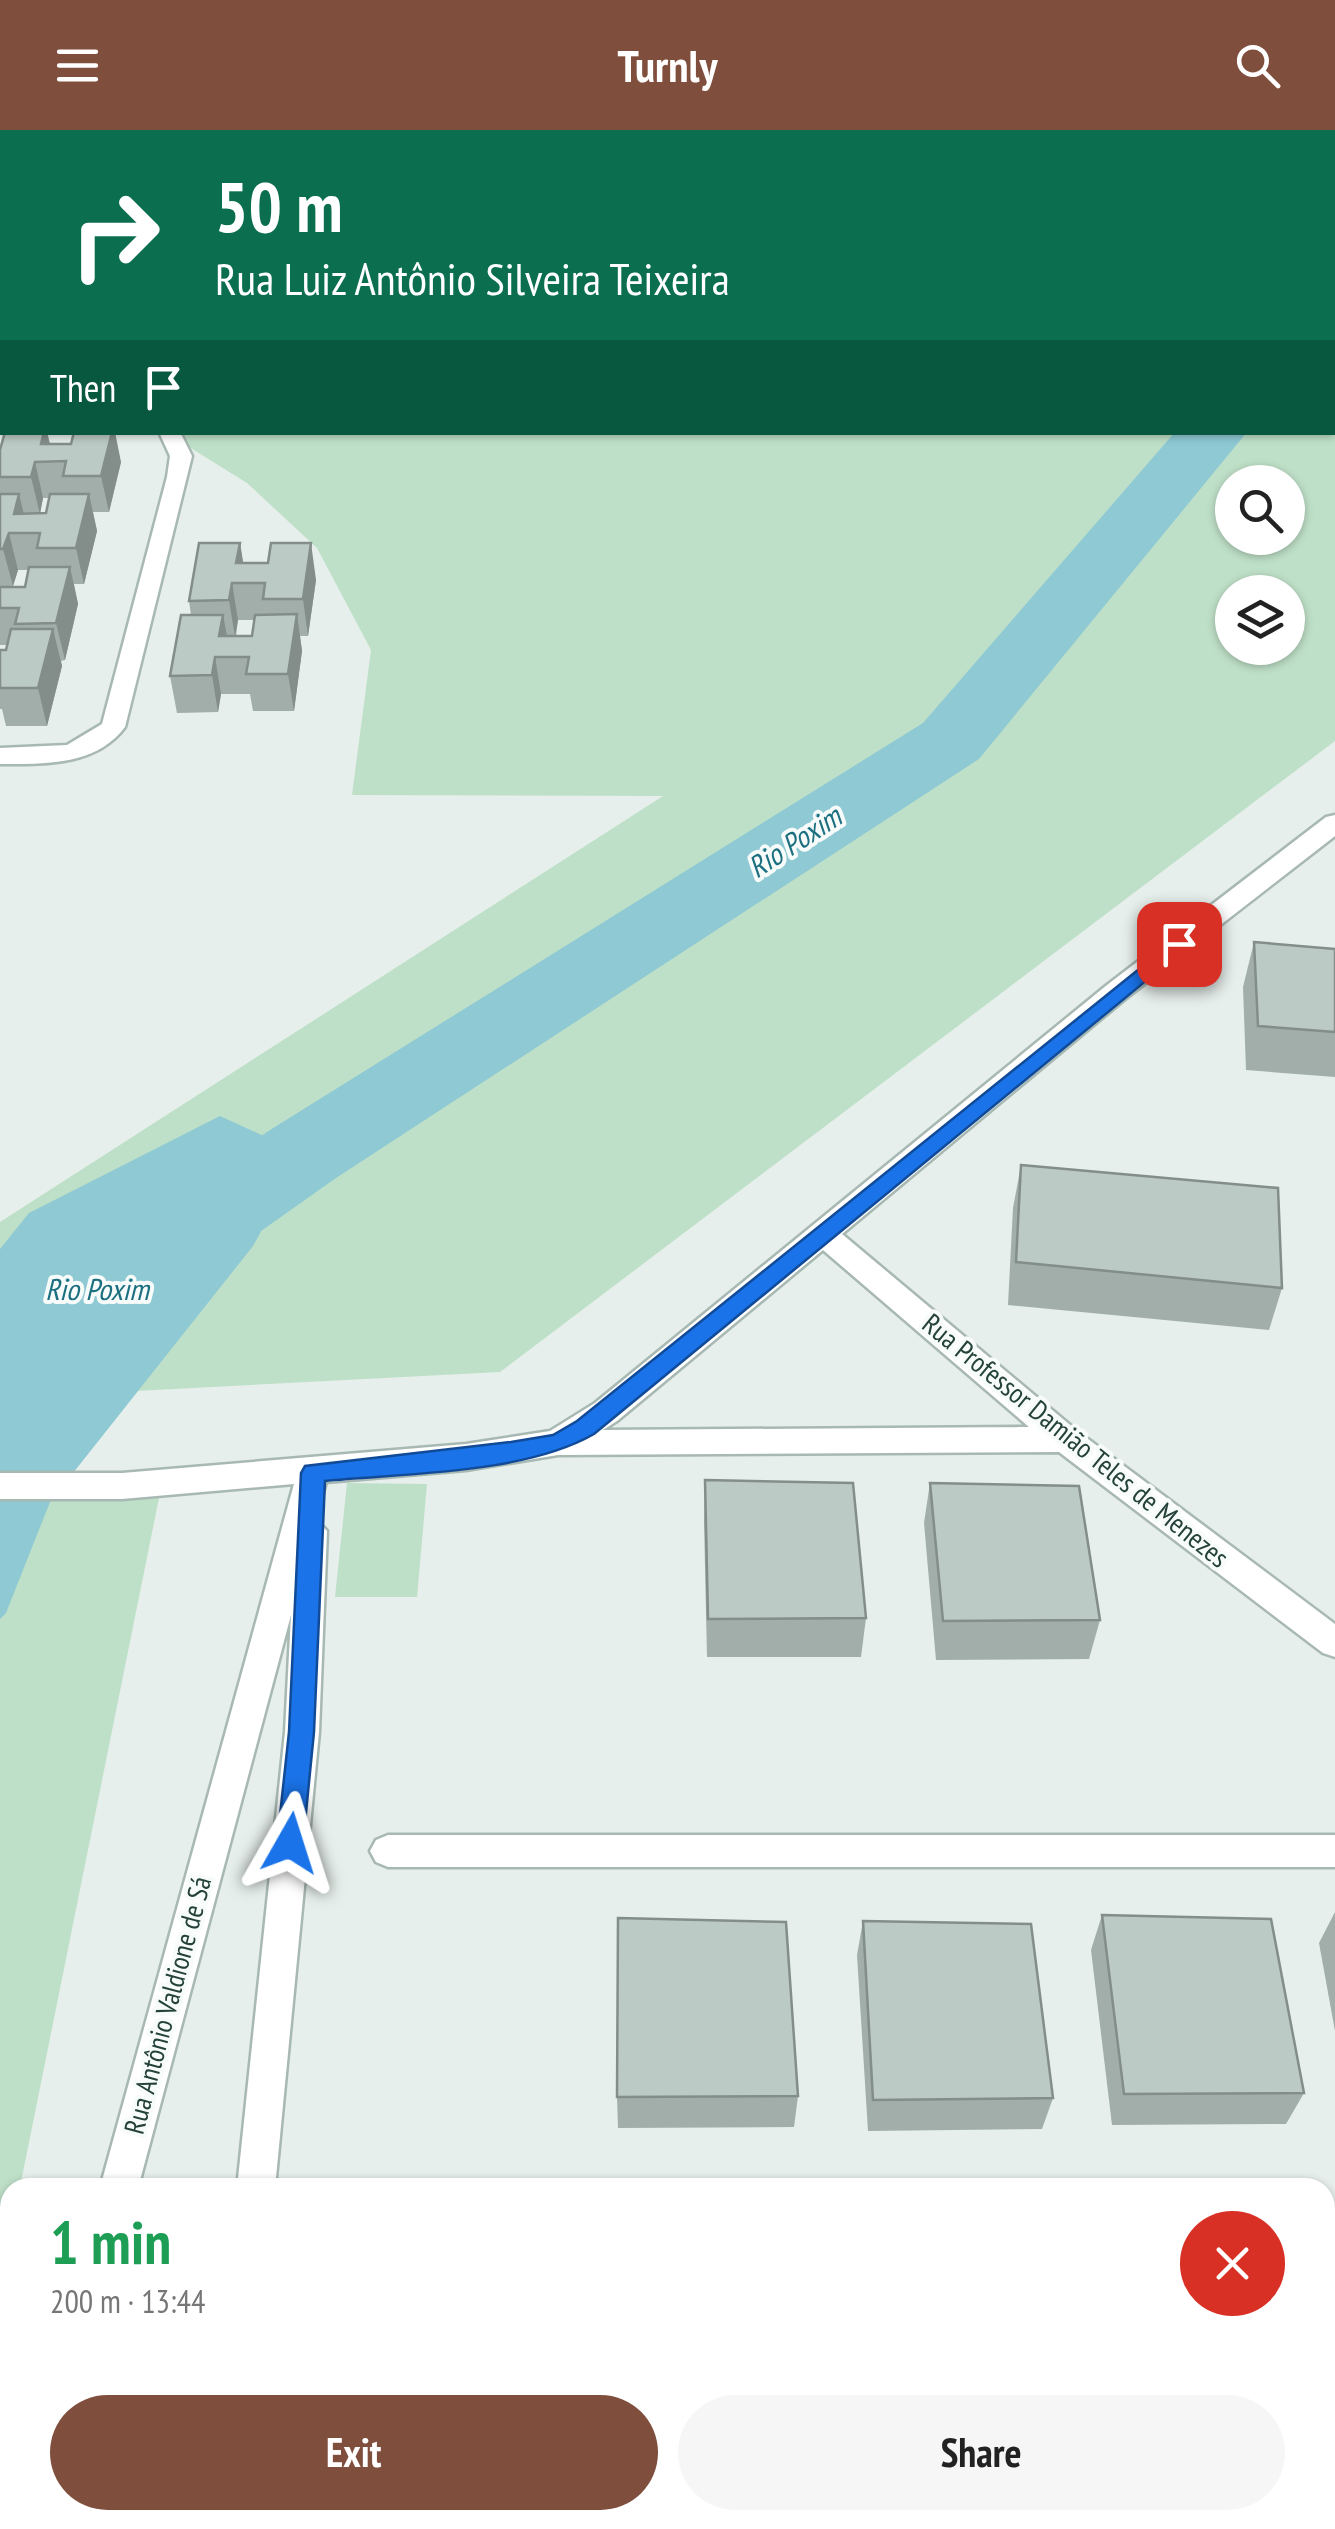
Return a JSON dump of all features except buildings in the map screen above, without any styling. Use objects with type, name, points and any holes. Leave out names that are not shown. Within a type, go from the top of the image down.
[{"type":"street","points":[[0,756],[57,756],[94,746],[114,727],[178,477],[181,456],[170,435]]},
{"type":"street","points":[[558,1443],[606,1412],[1116,992],[1335,823]]},
{"type":"street","name":"Rua Professor Damião Teles de Menezes","points":[[821,1232],[1065,1439],[1335,1643]]},
{"type":"street","points":[[0,1486],[122,1486],[313,1473],[481,1456],[558,1443],[1065,1439]]},
{"type":"street","points":[[257,2178],[302,1732],[313,1473]]},
{"type":"street","name":"Rua Antônio Valdione de Sá","points":[[122,2178],[313,1473]]},
{"type":"street","points":[[388,1851],[1335,1852]]},
{"type":"green space","points":[[183,435],[1335,435],[1335,741],[500,1372],[0,1398],[0,1222],[663,796],[352,795],[371,650],[317,548],[247,483],[189,447]]},
{"type":"green space","points":[[162,1483],[22,2178],[0,2178],[0,1494]]},
{"type":"green space","points":[[347,1483],[427,1484],[417,1597],[335,1597]]},
{"type":"water","name":"Rio Poxim","points":[[220,1116],[303,1154],[253,1246],[50,1502],[6,1613],[0,1619],[0,1249],[29,1213]]},
{"type":"waterway","name":"Rio Poxim","points":[[0,1363],[303,1154],[951,741],[1210,435]]},
{"type":"route","points":[[290,1843],[302,1732],[313,1473],[511,1452],[558,1443],[586,1427],[1179,944]]}]
